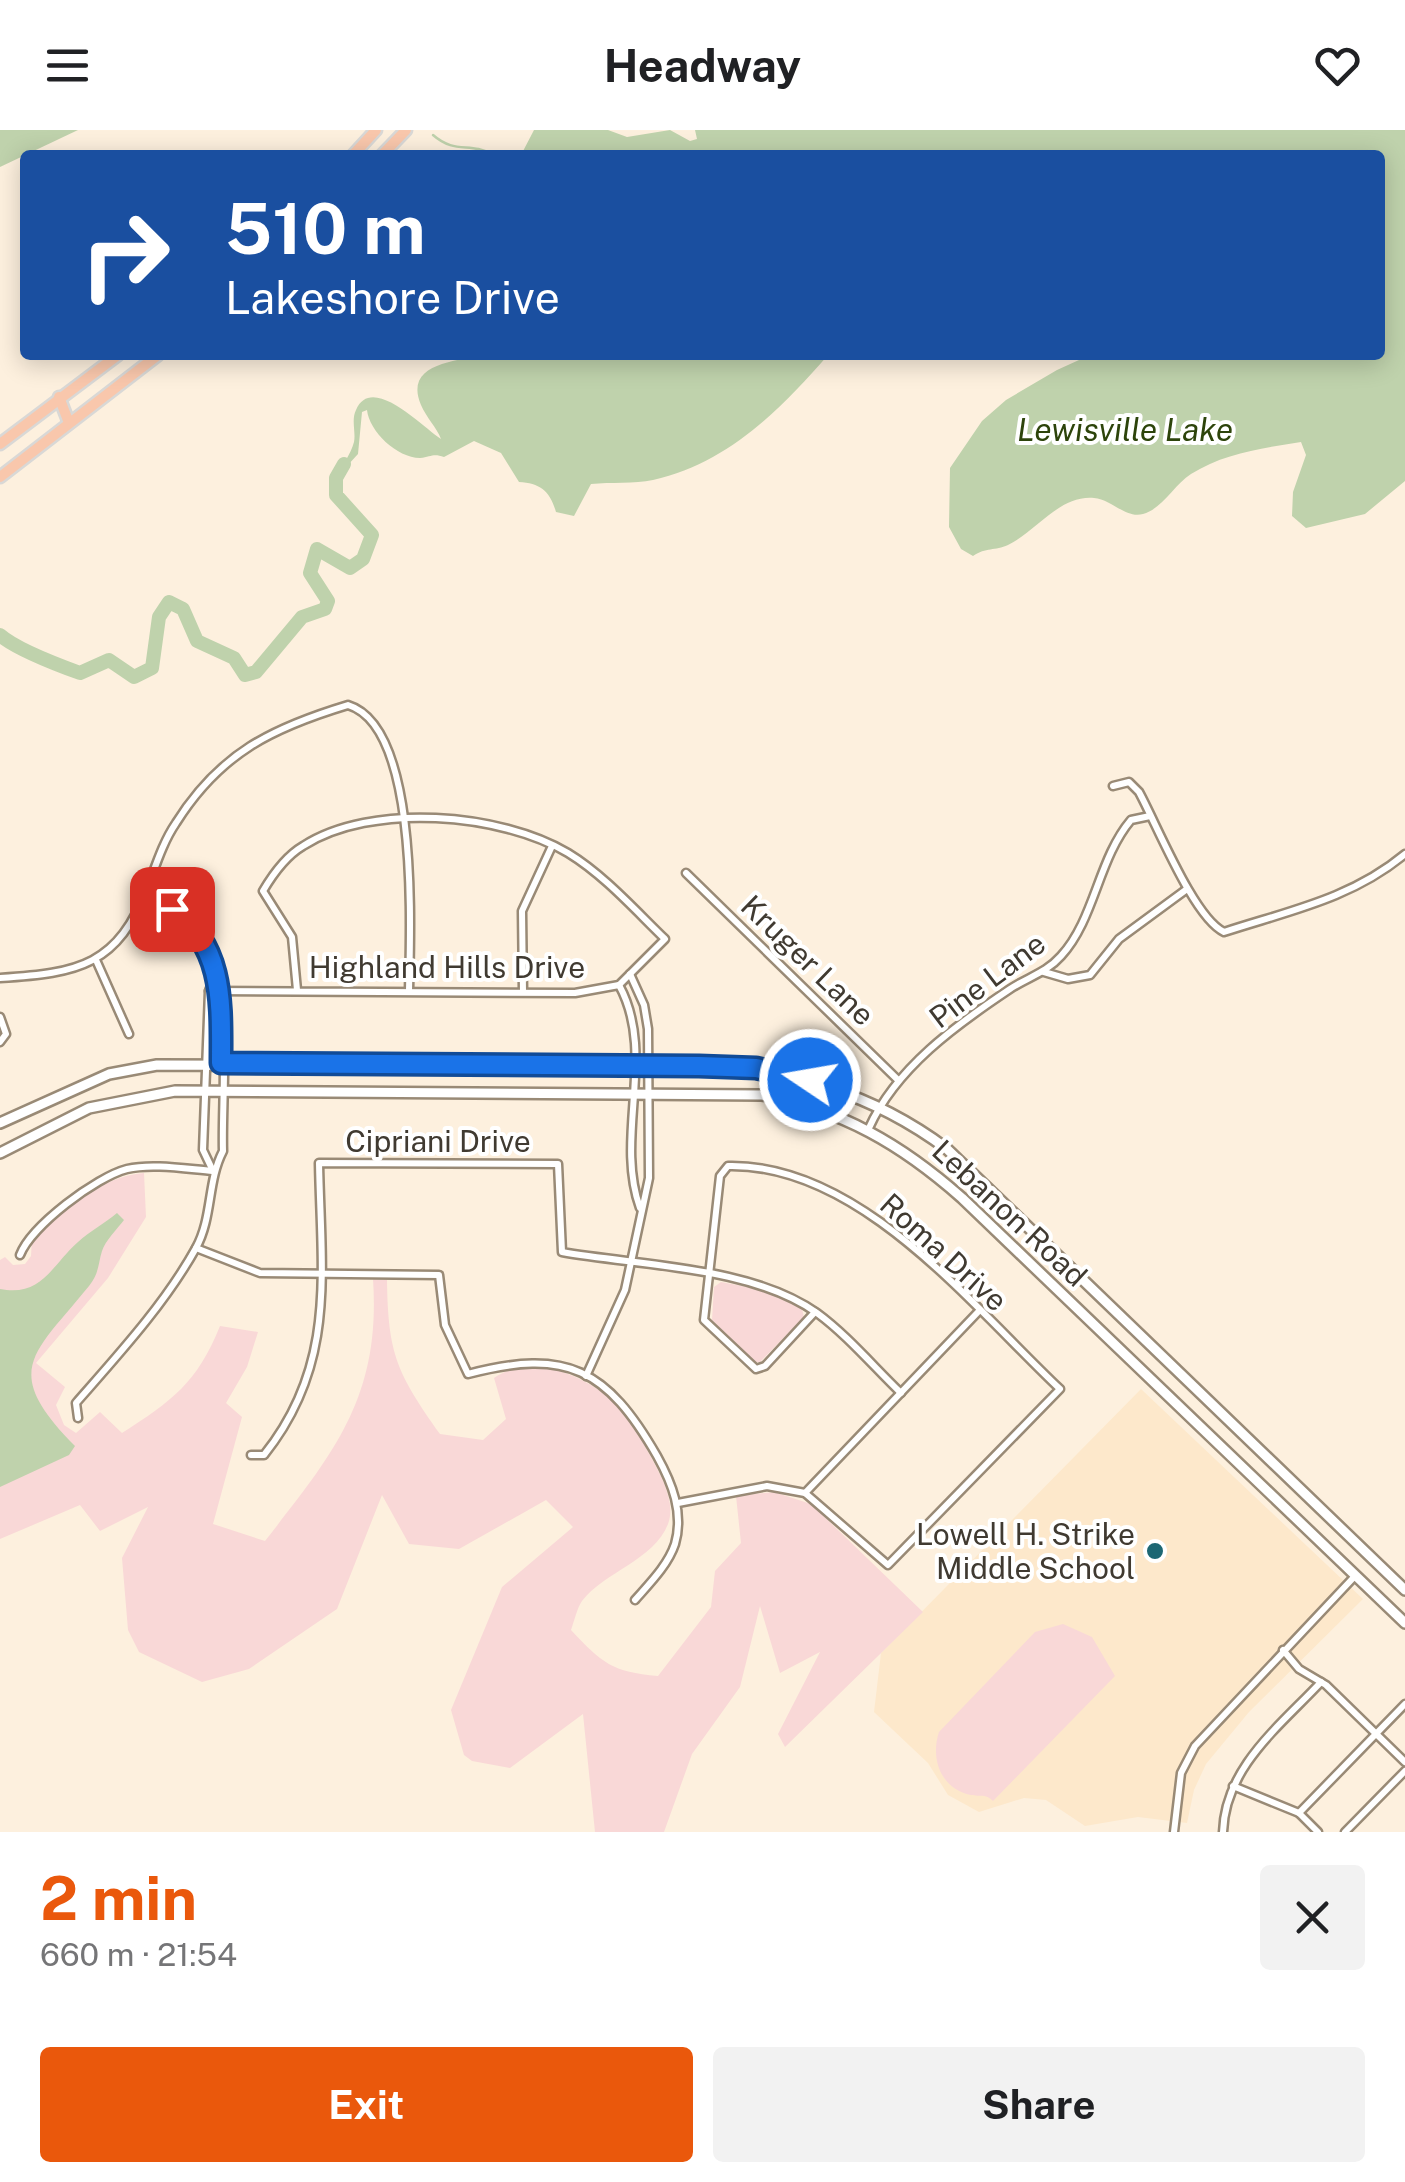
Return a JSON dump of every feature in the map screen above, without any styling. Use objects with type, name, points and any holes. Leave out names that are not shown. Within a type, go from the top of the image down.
[{"type":"main road","points":[[358,150],[376,130]]},
{"type":"main road","points":[[387,150],[406,130]]},
{"type":"main road","points":[[0,444],[111,360]]},
{"type":"main road","points":[[0,476],[152,360]]},
{"type":"main road","points":[[60,397],[70,423]]},
{"type":"main road","points":[[49,405],[70,423]]},
{"type":"main road","name":"Lebanon Road","points":[[0,1123],[109,1074],[157,1065],[756,1068],[810,1080],[879,1105],[913,1124],[982,1181],[1405,1590]]},
{"type":"main road","name":"Lebanon Road","points":[[0,1153],[89,1108],[145,1095],[221,1089],[762,1096],[830,1111],[868,1128],[925,1165],[1405,1623]]},
{"type":"main road","points":[[1355,1576],[1372,1558]]},
{"type":"street","points":[[0,978],[58,974],[96,960],[130,928],[174,826],[225,766],[287,724],[352,705],[387,747],[397,774],[409,878],[409,991]]},
{"type":"street","points":[[1113,786],[1118,782],[1132,783],[1168,844],[1187,889],[1210,926],[1224,932],[1325,901],[1382,873],[1405,854]]},
{"type":"street","name":"Pine Lane","points":[[868,1128],[898,1080],[985,1007],[1044,972],[1071,942],[1124,828],[1136,816],[1150,816]]},
{"type":"street","points":[[298,990],[292,937],[262,891],[301,847],[358,826],[448,818],[487,823],[552,846],[522,912],[523,993]]},
{"type":"street","name":"Highland Hills Drive","points":[[210,991],[575,994],[618,984],[664,939],[595,872],[552,846]]},
{"type":"street","name":"Kruger Lane","points":[[686,873],[898,1080]]},
{"type":"street","points":[[1044,972],[1068,979],[1090,975],[1119,939],[1187,889]]},
{"type":"street","points":[[78,1418],[76,1403],[119,1354],[196,1248],[209,1217],[213,1171],[224,1151],[222,989],[206,944],[192,924],[172,909],[143,899]]},
{"type":"street","points":[[96,960],[129,1034]]},
{"type":"street","points":[[586,1376],[633,1264],[640,1208],[650,1178],[644,1005],[630,974]]},
{"type":"street","points":[[213,1171],[203,1150],[214,975]]},
{"type":"street","points":[[618,984],[635,1028],[630,1157],[640,1208]]},
{"type":"street","points":[[0,1017],[3,1041]]},
{"type":"street","name":"Cipriani Drive","points":[[321,1274],[318,1163],[558,1164],[562,1252],[633,1264]]},
{"type":"street","name":"Roma Drive","points":[[710,1275],[724,1169],[756,1167],[855,1204],[897,1233],[1060,1389],[888,1565],[805,1493]]},
{"type":"street","points":[[20,1255],[26,1238],[103,1178],[130,1168],[213,1171]]},
{"type":"street","points":[[196,1248],[260,1273],[439,1274],[446,1325],[468,1374],[524,1362],[586,1376],[606,1386],[630,1409],[678,1503],[675,1542],[663,1567],[635,1600]]},
{"type":"street","points":[[633,1264],[762,1285],[816,1312],[901,1392]]},
{"type":"street","points":[[251,1455],[264,1454],[284,1429],[307,1385],[322,1315],[321,1274]]},
{"type":"street","points":[[710,1275],[704,1320],[756,1369],[765,1366],[816,1312]]},
{"type":"street","points":[[678,1503],[767,1486],[805,1493],[978,1312]]},
{"type":"street","points":[[1174,1832],[1181,1773],[1195,1746],[1355,1576]]},
{"type":"street","points":[[1283,1650],[1299,1669],[1322,1682],[1405,1762]]},
{"type":"street","points":[[1223,1832],[1233,1786],[1246,1761],[1322,1682]]},
{"type":"street","points":[[1299,1813],[1405,1704]]},
{"type":"street","points":[[1345,1832],[1405,1771]]},
{"type":"street","points":[[1233,1786],[1299,1813],[1318,1832]]},
{"type":"shaded area","points":[[144,1173],[146,1217],[108,1278],[36,1363],[65,1387],[56,1405],[64,1425],[76,1433],[100,1412],[122,1433],[181,1389],[202,1362],[220,1326],[258,1332],[247,1367],[226,1403],[242,1417],[213,1524],[265,1541],[312,1480],[332,1451],[361,1391],[373,1321],[373,1279],[387,1280],[390,1327],[398,1362],[440,1434],[483,1440],[506,1419],[494,1378],[525,1367],[560,1371],[593,1386],[619,1407],[637,1432],[664,1482],[670,1516],[652,1547],[591,1591],[579,1607],[571,1630],[609,1664],[629,1672],[658,1676],[711,1607],[715,1571],[741,1543],[736,1496],[774,1492],[811,1504],[923,1612],[785,1747],[778,1734],[820,1652],[780,1673],[760,1606],[740,1687],[692,1754],[664,1832],[595,1832],[583,1714],[510,1768],[472,1761],[464,1755],[451,1710],[502,1587],[573,1527],[546,1500],[459,1549],[409,1544],[382,1495],[337,1609],[249,1669],[202,1682],[139,1652],[128,1630],[122,1558],[148,1507],[100,1531],[80,1505],[0,1539],[0,1260],[5,1257],[13,1265],[25,1264],[31,1256],[32,1237],[70,1206],[113,1181]]},
{"type":"shaded area","points":[[721,1282],[763,1290],[802,1309],[804,1317],[760,1362],[755,1362],[712,1320],[714,1287]]},
{"type":"shaded area","points":[[1141,1389],[1363,1599],[1249,1712],[1206,1764],[1194,1790],[1187,1823],[1138,1817],[1085,1826],[1046,1800],[1024,1798],[979,1812],[948,1795],[928,1763],[874,1712],[881,1653]]},
{"type":"shaded area","points":[[1063,1624],[1092,1637],[1115,1676],[993,1801],[961,1792],[940,1771],[936,1752],[939,1732],[1035,1632]]},
{"type":"water","points":[[0,130],[78,130],[36,150],[20,150],[20,158],[0,167]]},
{"type":"water","name":"Lewisville Lake","points":[[534,130],[608,130],[627,137],[670,130],[690,141],[697,139],[695,130],[1405,130],[1405,481],[1365,514],[1306,528],[1292,516],[1293,492],[1306,455],[1301,442],[1217,461],[1185,479],[1143,514],[1131,514],[1094,498],[1070,502],[1019,539],[973,556],[961,549],[949,527],[950,468],[982,421],[1006,400],[1079,360],[1385,360],[1385,150],[524,150]]},
{"type":"water","points":[[823,360],[771,414],[729,447],[680,472],[653,480],[591,484],[574,516],[556,512],[551,499],[538,486],[519,482],[501,453],[474,441],[444,457],[411,457],[386,442],[373,426],[367,410],[362,412],[358,454],[336,478],[353,447],[355,414],[364,400],[374,397],[398,406],[441,439],[417,391],[426,372],[447,362]]},
{"type":"water","points":[[117,1213],[124,1220],[104,1247],[95,1277],[40,1347],[33,1363],[32,1380],[38,1399],[75,1446],[69,1455],[0,1487],[0,1289],[36,1284],[78,1242]]},
{"type":"waterway","points":[[433,135],[449,145],[481,150]]},
{"type":"waterway","points":[[0,635],[80,673],[109,660],[134,677],[152,668],[159,617],[169,602],[183,609],[197,641],[234,658],[245,675],[256,672],[302,617],[325,609],[328,601],[310,573],[317,549],[350,568],[363,559],[372,535],[336,495],[336,478],[344,464]]},
{"type":"place","name":"Lowell H. Strike Middle School","points":[[1155,1551]]},
{"type":"route","points":[[172,909],[200,934],[222,989],[221,1063],[699,1066],[756,1068],[810,1080]]}]
